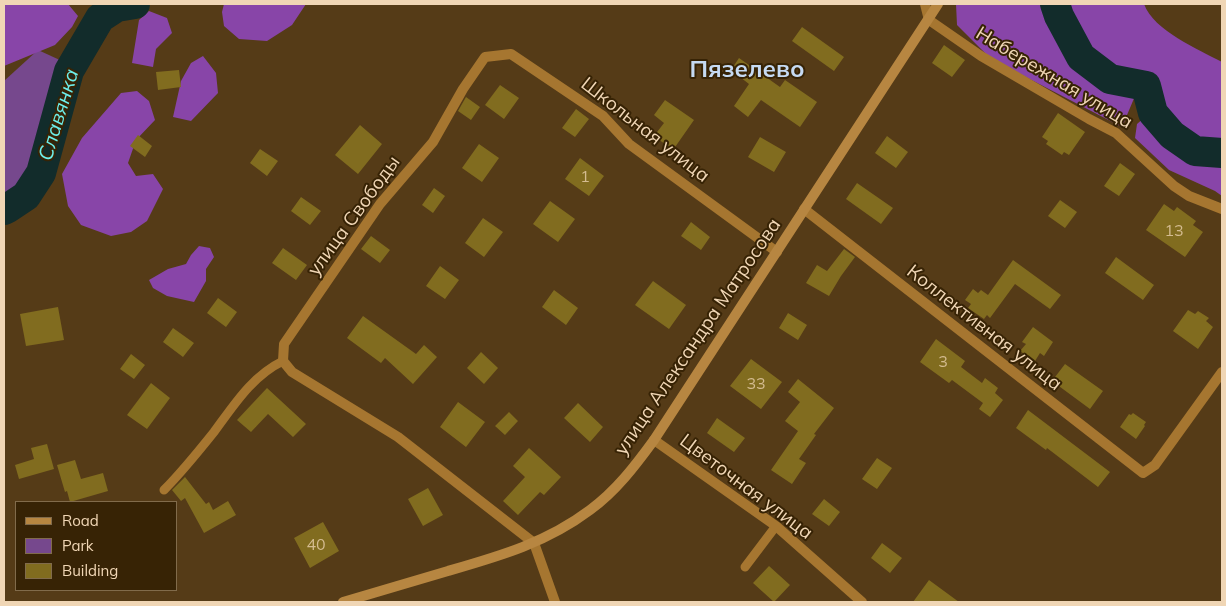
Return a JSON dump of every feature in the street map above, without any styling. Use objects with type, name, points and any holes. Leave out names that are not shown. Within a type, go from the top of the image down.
[{"type":"main road","name":"улица Александра Матросова","points":[[343,602],[496,557],[534,543],[567,527],[616,488],[654,440],[938,4]]},
{"type":"street","points":[[925,4],[929,20]]},
{"type":"street","name":"Набережная улица","points":[[929,20],[981,56],[1089,120],[1116,133],[1174,186],[1189,196],[1222,209]]},
{"type":"street","name":"Школьная улица","points":[[484,57],[511,54],[603,116],[629,144],[777,252]]},
{"type":"street","name":"улица Свободы","points":[[283,360],[284,344],[380,204],[433,142],[463,89],[484,57]]},
{"type":"street","name":"Коллективная улица","points":[[804,210],[1143,473],[1155,465],[1222,372]]},
{"type":"street","points":[[283,360],[292,372],[398,437],[534,543],[555,602]]},
{"type":"street","name":"Цветочная улица","points":[[654,440],[776,526],[862,602]]},
{"type":"lane","points":[[164,490],[199,451],[246,389],[271,366],[283,360]]},
{"type":"lane","points":[[745,567],[776,526]]},
{"type":"green space","points":[[38,50],[62,61],[27,187],[4,203],[4,81]]},
{"type":"shaded area","points":[[4,4],[68,4],[78,16],[72,27],[55,45],[4,66]]},
{"type":"shaded area","points":[[224,4],[306,4],[292,25],[267,41],[239,39],[224,26],[222,12]]},
{"type":"shaded area","points":[[956,4],[1144,4],[1149,14],[1167,31],[1222,62],[1222,196],[1169,170],[1135,138],[1137,124],[1145,117],[1158,115],[1160,106],[1145,84],[1106,68],[1099,71],[1098,82],[1108,89],[1128,90],[1135,96],[1122,127],[991,59],[957,25]]},
{"type":"shaded area","points":[[149,11],[167,18],[172,33],[156,49],[153,67],[132,63],[139,20]]},
{"type":"shaded area","points":[[203,56],[216,73],[218,93],[191,121],[173,117],[181,81],[191,63]]},
{"type":"shaded area","points":[[137,91],[149,101],[155,120],[136,140],[128,163],[136,176],[153,174],[163,189],[147,221],[131,232],[111,236],[81,225],[68,206],[62,174],[82,138],[121,93]]},
{"type":"shaded area","points":[[199,246],[210,248],[214,257],[206,269],[206,281],[194,302],[167,296],[153,288],[149,280],[168,269],[186,264]]},
{"type":"building","points":[[802,27],[844,57],[834,71],[792,41]]},
{"type":"building","points":[[944,45],[965,60],[952,77],[932,63]]},
{"type":"building","points":[[739,58],[780,87],[785,80],[817,102],[800,127],[761,100],[748,117],[734,106],[749,84],[731,70]]},
{"type":"building","points":[[179,70],[181,87],[158,90],[156,72]]},
{"type":"building","points":[[500,85],[519,98],[504,119],[485,105]]},
{"type":"building","points":[[466,97],[480,107],[471,120],[458,111]]},
{"type":"building","points":[[665,100],[694,120],[673,150],[654,136],[664,123],[654,115]]},
{"type":"building","points":[[576,109],[589,119],[575,137],[562,128]]},
{"type":"building","points":[[1058,113],[1085,132],[1069,155],[1064,152],[1062,155],[1046,144],[1048,141],[1042,137]]},
{"type":"building","points":[[360,125],[382,144],[358,174],[335,155]]},
{"type":"building","points":[[138,135],[152,146],[145,157],[130,146]]},
{"type":"building","points":[[887,136],[908,152],[896,168],[875,153]]},
{"type":"building","points":[[760,137],[786,152],[774,172],[748,157]]},
{"type":"building","points":[[479,144],[499,158],[482,182],[462,168]]},
{"type":"building","points":[[260,149],[278,161],[267,176],[250,163]]},
{"type":"building","points":[[580,158],[604,176],[589,196],[565,179]]},
{"type":"building","points":[[1120,163],[1135,174],[1119,196],[1104,186]]},
{"type":"building","points":[[857,183],[893,208],[881,224],[846,199]]},
{"type":"building","points":[[434,188],[445,196],[433,213],[422,205]]},
{"type":"building","points":[[301,197],[321,211],[310,225],[291,211]]},
{"type":"building","points":[[1060,200],[1077,212],[1065,228],[1048,216]]},
{"type":"building","points":[[550,201],[575,219],[558,242],[533,224]]},
{"type":"building","points":[[1164,204],[1174,211],[1177,207],[1196,221],[1193,225],[1203,232],[1185,257],[1146,230]]},
{"type":"building","points":[[483,218],[503,232],[484,257],[465,243]]},
{"type":"building","points":[[691,222],[710,237],[701,250],[681,236]]},
{"type":"building","points":[[371,236],[390,250],[380,263],[361,249]]},
{"type":"building","points":[[283,248],[307,265],[296,280],[272,263]]},
{"type":"building","points":[[844,249],[855,257],[829,296],[806,283],[817,265],[827,271]]},
{"type":"building","points":[[1116,257],[1154,285],[1143,300],[1105,273]]},
{"type":"building","points":[[1013,260],[1061,295],[1050,309],[1015,284],[990,318],[987,315],[984,319],[968,308],[971,304],[965,300],[973,289],[978,293],[981,290],[988,295]]},
{"type":"building","points":[[440,266],[459,280],[445,299],[426,286]]},
{"type":"building","points":[[653,281],[686,305],[669,329],[635,305]]},
{"type":"building","points":[[554,290],[578,308],[566,325],[542,307]]},
{"type":"building","points":[[218,298],[237,312],[226,327],[207,313]]},
{"type":"building","points":[[58,307],[64,340],[26,346],[20,314]]},
{"type":"building","points":[[1188,310],[1195,314],[1198,311],[1209,318],[1206,321],[1213,327],[1198,349],[1173,331]]},
{"type":"building","points":[[788,313],[807,325],[798,340],[779,328]]},
{"type":"building","points":[[363,316],[416,354],[424,345],[437,357],[413,384],[385,358],[381,363],[347,338]]},
{"type":"building","points":[[1033,327],[1053,342],[1044,356],[1040,353],[1035,361],[1020,351],[1026,344],[1022,342]]},
{"type":"building","points":[[173,328],[194,343],[183,357],[163,342]]},
{"type":"building","points":[[936,339],[965,361],[961,367],[982,383],[985,378],[998,388],[995,393],[1003,400],[990,417],[979,409],[983,403],[952,380],[949,383],[920,362]]},
{"type":"building","points":[[481,352],[498,368],[484,384],[467,368]]},
{"type":"building","points":[[131,354],[145,365],[134,379],[120,369]]},
{"type":"building","points":[[751,359],[782,382],[761,409],[730,386]]},
{"type":"building","points":[[1065,364],[1103,391],[1090,409],[1052,381]]},
{"type":"building","points":[[798,379],[834,408],[814,434],[816,435],[799,459],[806,463],[792,484],[771,470],[798,431],[785,421],[800,402],[788,392]]},
{"type":"building","points":[[151,383],[170,398],[147,429],[127,415]]},
{"type":"building","points":[[267,388],[306,424],[293,437],[268,414],[251,432],[237,420]]},
{"type":"building","points":[[458,402],[485,422],[466,447],[440,427]]},
{"type":"building","points":[[578,403],[603,427],[590,442],[564,418]]},
{"type":"building","points":[[1028,410],[1110,472],[1098,487],[1047,448],[1046,450],[1016,428]]},
{"type":"building","points":[[509,412],[518,421],[505,435],[495,426]]},
{"type":"building","points":[[1133,413],[1146,422],[1136,439],[1120,427],[1129,414]]},
{"type":"building","points":[[717,418],[745,438],[734,452],[707,433]]},
{"type":"building","points":[[47,444],[54,469],[19,479],[15,465],[34,459],[31,448]]},
{"type":"building","points":[[529,448],[561,477],[544,495],[540,492],[518,515],[503,501],[525,477],[513,466]]},
{"type":"building","points":[[877,458],[892,468],[877,489],[862,479]]},
{"type":"building","points":[[75,460],[81,479],[103,473],[108,491],[70,501],[57,465]]},
{"type":"building","points":[[185,477],[206,504],[209,502],[213,510],[228,501],[236,515],[204,533],[185,498],[181,501],[172,490]]},
{"type":"building","points":[[428,488],[443,515],[423,526],[408,499]]},
{"type":"building","points":[[824,499],[840,512],[829,526],[812,514]]},
{"type":"building","points":[[323,522],[339,551],[310,568],[294,538]]},
{"type":"building","points":[[882,543],[902,558],[890,573],[871,558]]},
{"type":"building","points":[[769,566],[790,585],[774,602],[753,583]]},
{"type":"building","points":[[929,580],[959,602],[913,602]]},
{"type":"waterway","name":"Славянка","points":[[4,210],[26,196],[41,173],[69,71],[100,18],[117,7],[135,4]]},
{"type":"waterway","points":[[1055,4],[1059,16],[1081,57],[1110,79],[1146,86],[1153,113],[1172,135],[1195,151],[1222,153]]},
{"type":"district","name":"Пязелево","points":[[747,70]]}]
